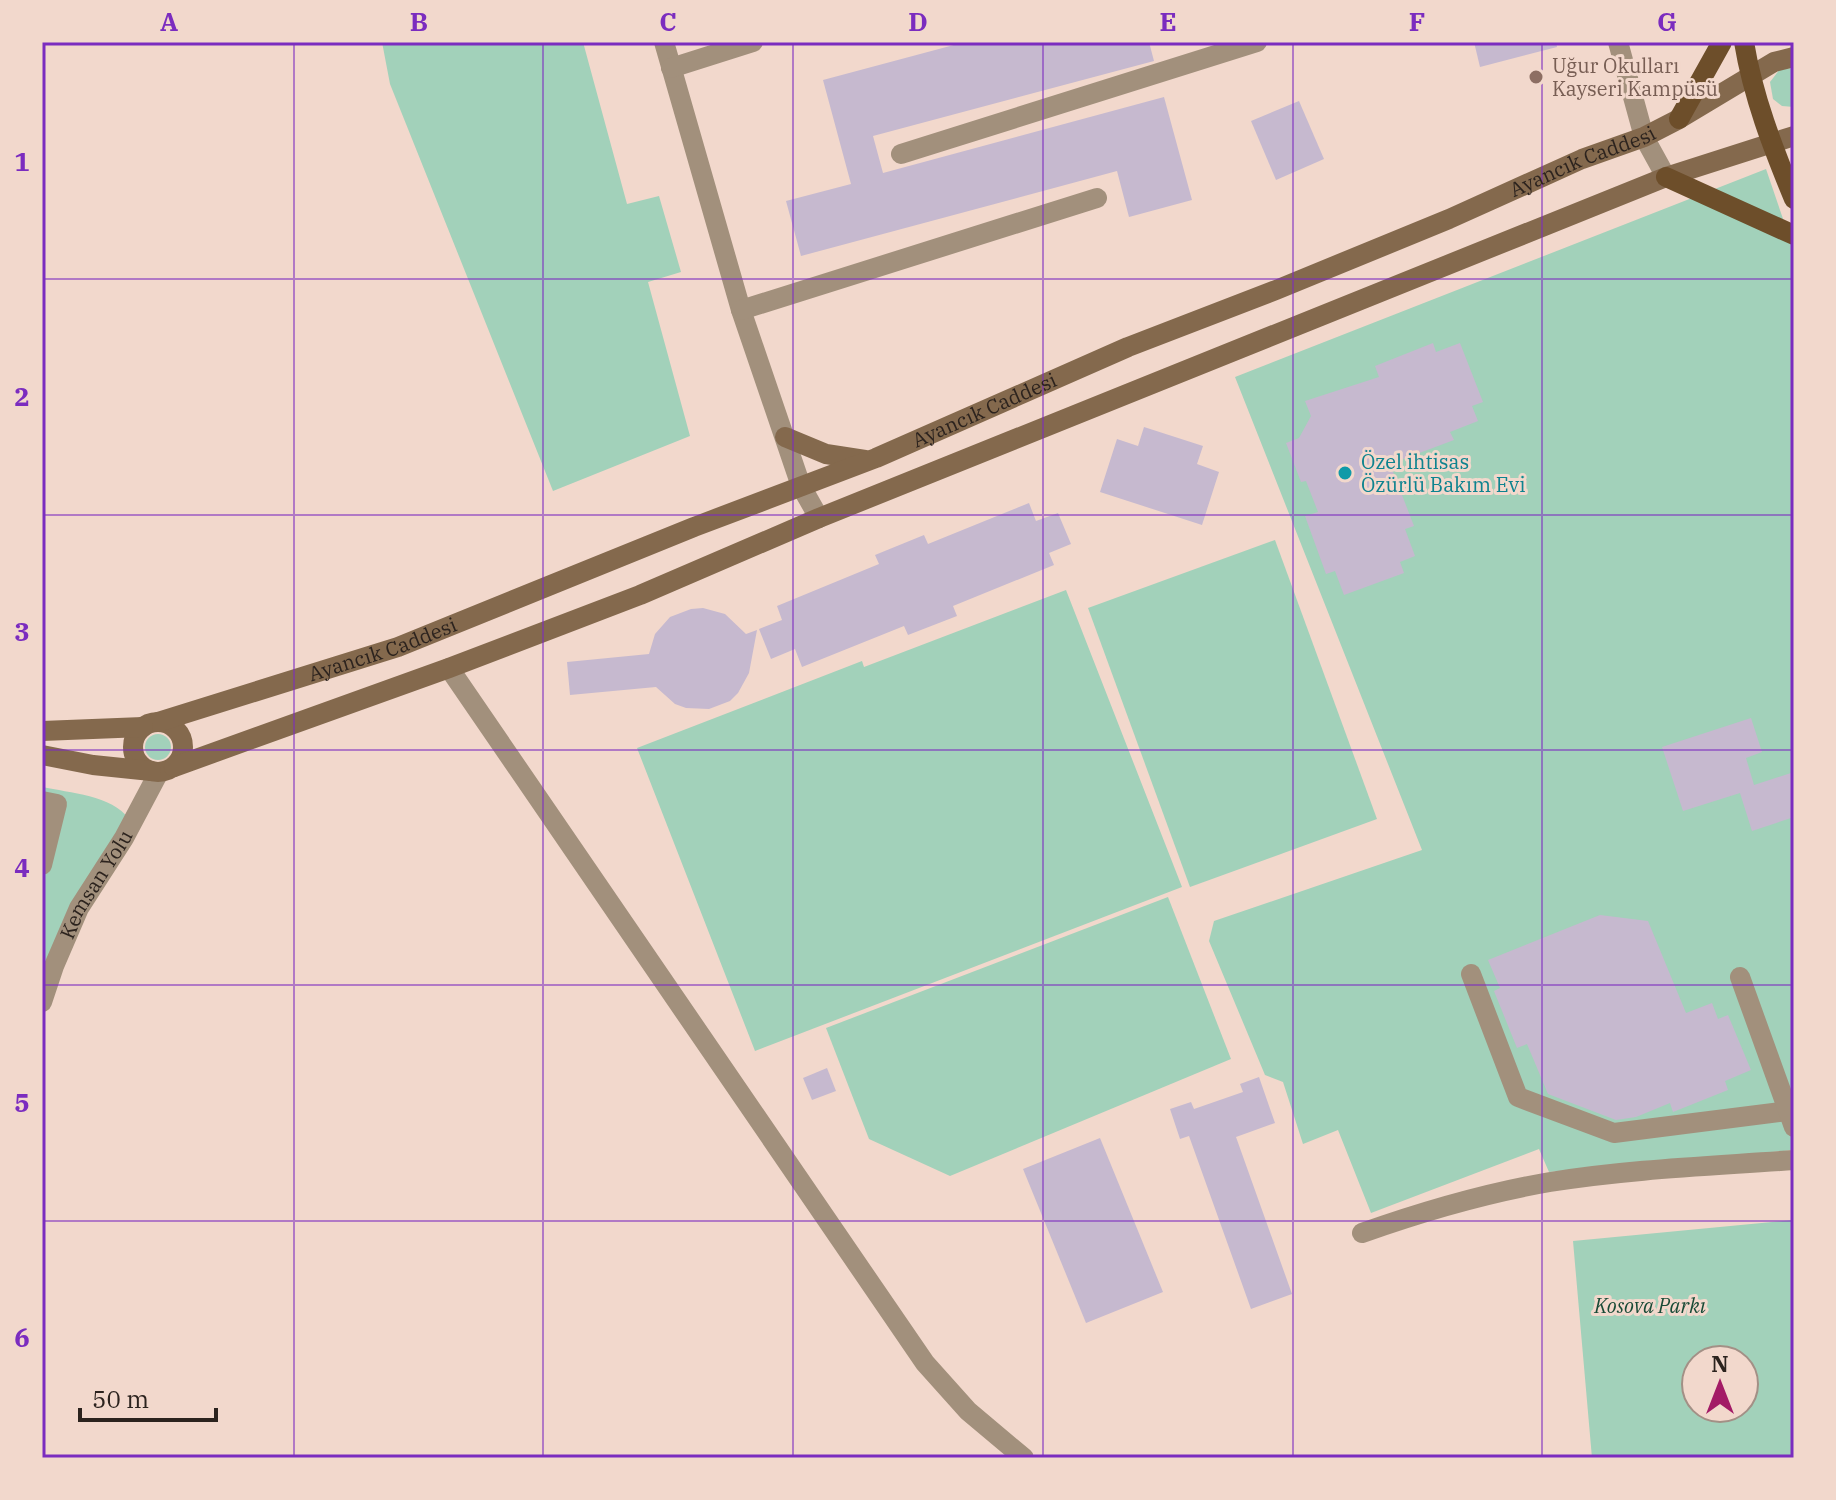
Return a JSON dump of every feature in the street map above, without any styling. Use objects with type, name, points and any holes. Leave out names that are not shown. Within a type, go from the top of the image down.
[{"type":"main road","points":[[1679,119],[1722,42]]},
{"type":"main road","points":[[1744,42],[1750,77],[1771,144],[1794,199]]},
{"type":"main road","points":[[1666,177],[1794,235]]},
{"type":"street","points":[[664,42],[741,310],[801,486],[819,518]]},
{"type":"street","points":[[671,68],[753,42]]},
{"type":"street","points":[[901,154],[1257,42]]},
{"type":"street","points":[[1618,42],[1644,137],[1666,177]]},
{"type":"street","name":"Ayancık Caddesi","points":[[42,731],[150,724],[398,647],[869,461],[1128,347],[1291,284],[1449,219],[1582,159],[1644,137],[1774,62],[1794,57]]},
{"type":"street","name":"Ayancık Caddesi","points":[[42,755],[93,765],[161,770],[449,668],[640,595],[819,518],[1666,177],[1794,136]]},
{"type":"street","points":[[741,310],[1097,198]]},
{"type":"street","points":[[785,437],[826,454],[869,461]]},
{"type":"street","points":[[449,668],[925,1363],[968,1411],[1024,1458]]},
{"type":"street","points":[[150,724],[173,726],[182,739],[182,754],[161,770],[138,763],[133,748],[137,733],[150,724]]},
{"type":"street","name":"Kemsan Yolu","points":[[42,1002],[79,908],[124,838],[161,770]]},
{"type":"street","points":[[42,801],[57,804],[44,855]]},
{"type":"street","points":[[1471,974],[1518,1097],[1614,1133],[1791,1119],[1740,977]]},
{"type":"street","points":[[1362,1233],[1454,1203],[1552,1182],[1794,1160]]},
{"type":"green space","points":[[382,42],[583,42],[627,204],[659,196],[681,272],[648,282],[690,436],[553,491],[390,84]]},
{"type":"green space","points":[[1794,68],[1794,107],[1782,106],[1773,99],[1770,82],[1780,69]]},
{"type":"green space","points":[[1766,169],[1794,251],[1794,1150],[1549,1172],[1539,1149],[1371,1213],[1338,1130],[1303,1144],[1283,1082],[1265,1075],[1209,941],[1214,921],[1422,850],[1235,377]]},
{"type":"green space","points":[[1275,540],[1377,819],[1190,887],[1088,608]]},
{"type":"green space","points":[[1066,590],[1182,887],[755,1051],[637,748],[862,661],[864,667]]},
{"type":"green space","points":[[158,734],[167,738],[171,747],[167,756],[158,760],[149,756],[145,747],[149,738]]},
{"type":"green space","points":[[42,787],[101,800],[122,811],[129,819],[42,1009]]},
{"type":"green space","points":[[1168,897],[1231,1059],[950,1176],[869,1139],[826,1028]]},
{"type":"green space","name":"Kosova Parkı","points":[[1794,1220],[1794,1458],[1592,1458],[1573,1241]]},
{"type":"building","points":[[965,42],[1149,42],[1154,61],[873,136],[883,173],[1164,97],[1192,200],[1129,217],[1117,171],[801,256],[786,201],[851,184],[823,80]]},
{"type":"building","points":[[1474,42],[1556,42],[1557,47],[1480,67]]},
{"type":"building","points":[[1299,101],[1324,159],[1276,180],[1251,121]]},
{"type":"building","name":"Özel ihtisas Özürlü Bakım Evi","points":[[1433,343],[1436,352],[1460,343],[1483,402],[1472,406],[1478,421],[1450,432],[1454,440],[1390,464],[1414,526],[1405,529],[1415,556],[1400,562],[1404,573],[1344,595],[1335,571],[1326,574],[1305,516],[1318,512],[1306,481],[1301,482],[1286,443],[1299,438],[1311,416],[1305,401],[1379,377],[1375,366]]},
{"type":"building","points":[[1144,427],[1203,446],[1197,464],[1219,472],[1202,525],[1100,492],[1117,439],[1138,446]]},
{"type":"building","points":[[1029,503],[1036,521],[1058,513],[1071,544],[1049,553],[1054,565],[953,606],[957,616],[908,635],[904,626],[802,667],[795,649],[771,659],[759,629],[782,620],[777,606],[879,564],[875,555],[924,535],[928,544]]},
{"type":"building","points":[[703,608],[725,614],[746,634],[757,630],[749,673],[730,701],[709,709],[686,708],[675,704],[656,687],[570,695],[567,662],[649,654],[655,634],[670,617]]},
{"type":"building","points":[[1751,718],[1762,752],[1746,758],[1754,785],[1794,772],[1794,817],[1752,831],[1740,793],[1683,811],[1662,747]]},
{"type":"building","points":[[1600,915],[1648,921],[1686,1013],[1712,1003],[1718,1019],[1728,1015],[1751,1070],[1725,1081],[1728,1090],[1673,1112],[1670,1103],[1636,1117],[1616,1120],[1548,1094],[1527,1044],[1517,1048],[1494,991],[1500,988],[1488,960]]},
{"type":"building","points":[[827,1068],[836,1091],[812,1100],[803,1078]]},
{"type":"building","points":[[1259,1077],[1275,1123],[1236,1137],[1292,1294],[1251,1309],[1189,1136],[1180,1139],[1170,1109],[1191,1102],[1194,1109],[1243,1092],[1240,1084]]},
{"type":"building","points":[[1100,1138],[1163,1292],[1086,1323],[1023,1169]]},
{"type":"place","name":"Uğur Okulları Kayseri Kampüsü","points":[[1536,77]]},
{"type":"place","name":"Özel ihtisas Özürlü Bakım Evi","points":[[1345,473]]}]
